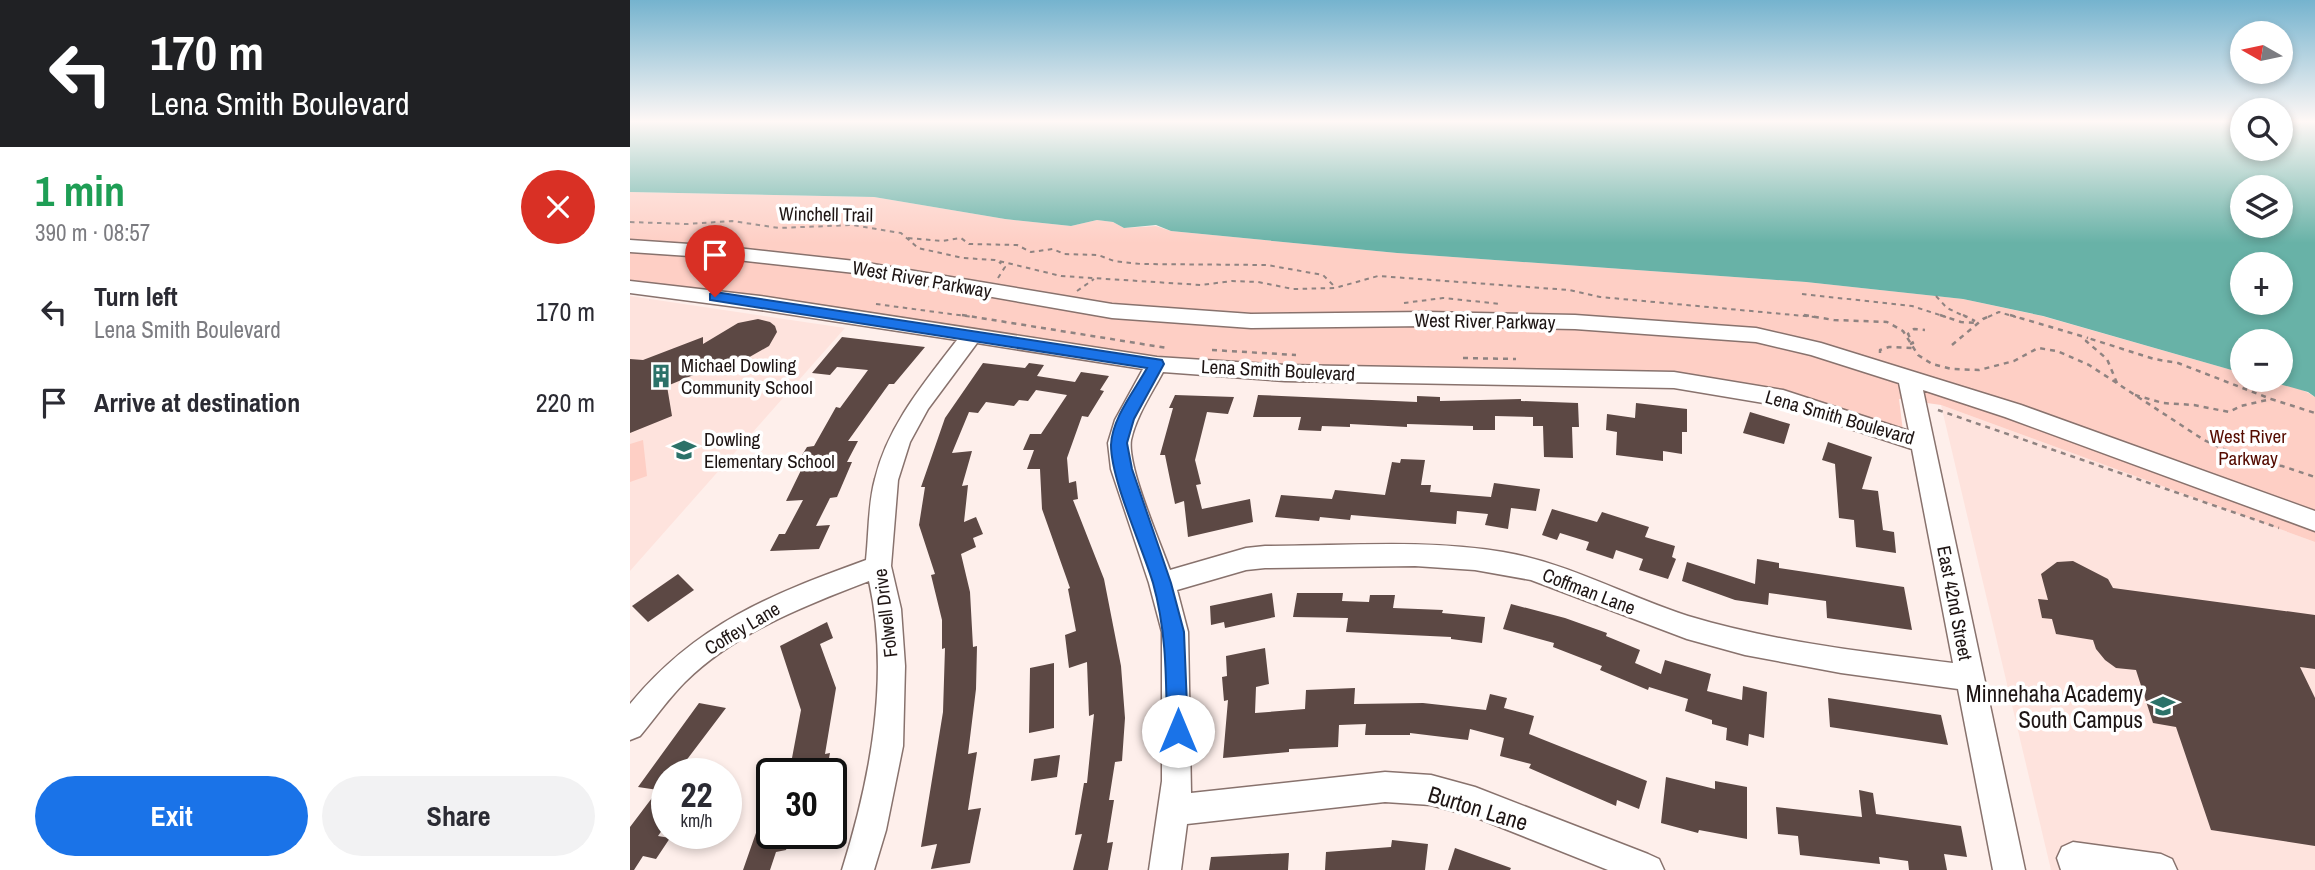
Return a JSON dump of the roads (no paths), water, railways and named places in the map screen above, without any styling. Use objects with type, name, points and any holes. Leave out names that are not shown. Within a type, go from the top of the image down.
[{"type":"street","name":"West River Parkway","points":[[630,246],[719,252],[855,267],[1112,311],[1152,315],[1251,321],[1499,320],[1756,335],[1814,348],[2013,411],[2315,521]]},
{"type":"street","name":"Lena Smith Boulevard","points":[[630,288],[760,303],[972,336],[1166,356],[1285,373],[1674,380],[1783,398],[1903,439],[1923,441]]},
{"type":"street","name":"Folwell Drive","points":[[858,870],[870,830],[888,746],[891,666],[889,620],[878,566],[886,480],[899,442],[920,404],[972,336]]},
{"type":"street","points":[[1165,870],[1175,808],[1178,706],[1175,632],[1162,583],[1124,469],[1119,443],[1126,419],[1166,356]]},
{"type":"street","name":"East 42nd Street","points":[[1909,377],[2009,870]]},
{"type":"street","name":"Coffman Lane","points":[[1162,583],[1246,559],[1265,557],[1453,557],[1503,563],[1553,574],[1655,616],[1713,635],[1772,648],[1970,678]]},
{"type":"street","name":"Coffey Lane","points":[[630,726],[682,666],[715,640],[785,601],[878,566]]},
{"type":"street","name":"Burton Lane","points":[[1175,808],[1200,809],[1385,787],[1431,790],[1475,802],[1647,870]]},
{"type":"lane","points":[[2096,867],[2161,870]]},
{"type":"water","points":[[630,162],[2315,162],[2315,397],[2293,388],[2293,329],[2230,329],[2230,370],[2043,316],[1963,299],[1806,282],[1397,253],[1171,231],[1156,225],[1124,228],[1113,222],[1097,220],[1071,226],[1005,219],[874,197],[630,192]]},
{"type":"place","name":"Michael Dowling Community School","points":[[661,376]]},
{"type":"place","name":"Dowling Elementary School","points":[[684,450]]},
{"type":"place","name":"Minnehaha Academy South Campus","points":[[2163,706]]}]
